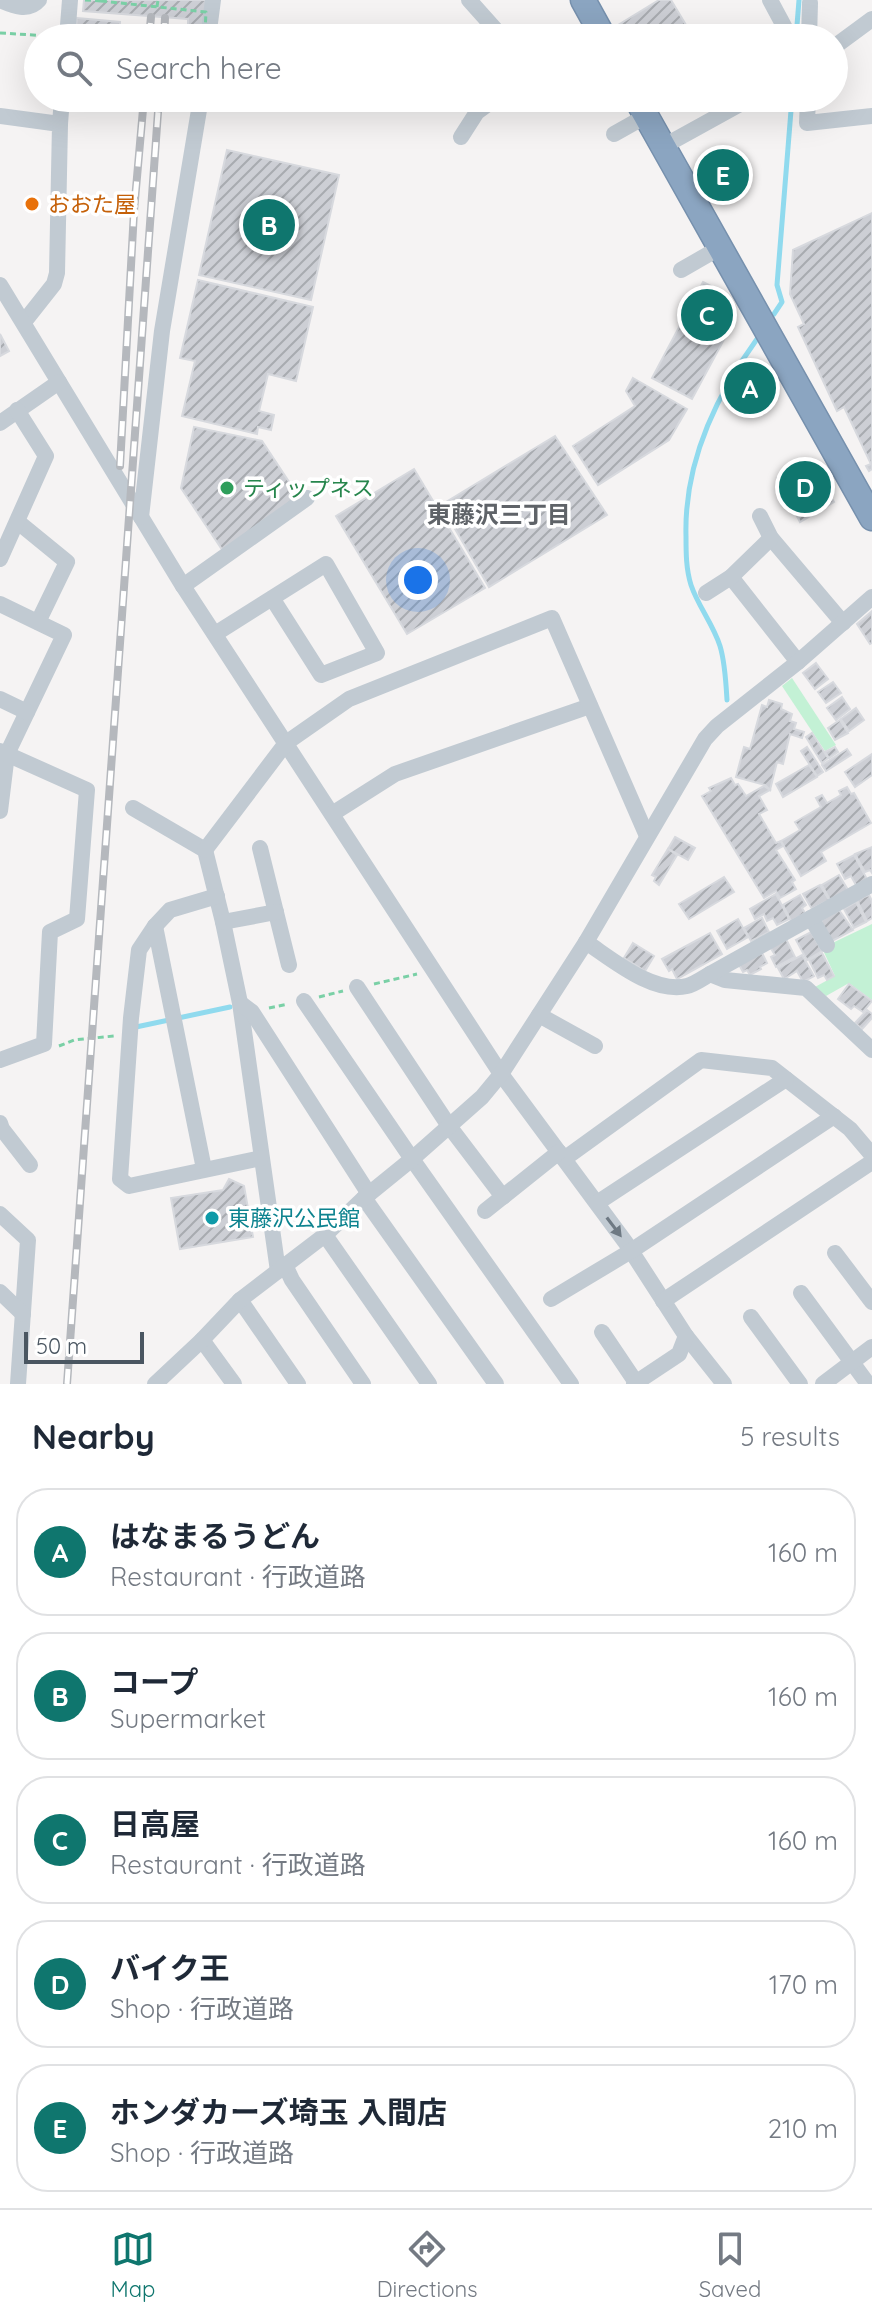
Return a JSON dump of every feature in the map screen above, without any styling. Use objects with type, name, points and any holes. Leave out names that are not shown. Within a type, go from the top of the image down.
[{"type":"highway","points":[[583,0],[596,24]]},
{"type":"highway","points":[[644,112],[872,518]]},
{"type":"street","points":[[0,0],[27,8],[39,0]]},
{"type":"street","points":[[65,24],[70,0]]},
{"type":"street","points":[[209,24],[213,0]]},
{"type":"street","points":[[469,0],[490,24]]},
{"type":"street","points":[[770,0],[783,24]]},
{"type":"street","points":[[809,24],[810,3]]},
{"type":"street","points":[[848,37],[872,19]]},
{"type":"street","points":[[24,322],[54,284],[57,273],[61,112]]},
{"type":"street","points":[[141,517],[162,331],[199,112]]},
{"type":"street","points":[[461,137],[477,112]]},
{"type":"street","points":[[614,134],[636,112]]},
{"type":"street","points":[[664,146],[726,112]]},
{"type":"street","points":[[807,112],[807,123],[872,116]]},
{"type":"street","points":[[0,116],[60,124]]},
{"type":"street","points":[[681,270],[721,247]]},
{"type":"street","points":[[0,285],[183,586],[501,1074],[631,1251],[686,1336],[724,1384]]},
{"type":"street","points":[[0,423],[59,382]]},
{"type":"street","points":[[0,559],[46,456],[17,410]]},
{"type":"street","points":[[183,586],[307,498]]},
{"type":"street","points":[[760,516],[771,538],[843,623]]},
{"type":"street","points":[[18,522],[67,562],[38,622]]},
{"type":"street","points":[[706,593],[731,577],[771,538]]},
{"type":"street","points":[[215,634],[272,598],[326,564],[377,653],[321,675],[272,598]]},
{"type":"street","points":[[731,577],[798,662]]},
{"type":"street","points":[[165,1381],[240,1300],[325,1235],[482,1097],[501,1074],[586,942],[705,739],[872,597]]},
{"type":"street","points":[[0,604],[64,635],[4,753],[0,811]]},
{"type":"street","points":[[205,850],[286,743],[349,699],[552,618],[647,836]]},
{"type":"street","points":[[0,699],[27,712]]},
{"type":"street","points":[[332,814],[395,774],[590,706]]},
{"type":"street","points":[[0,1060],[44,1044],[50,932],[77,919],[87,790],[4,753]]},
{"type":"street","points":[[133,808],[205,850],[246,1008],[261,1158],[281,1268],[363,1384]]},
{"type":"street","points":[[260,848],[289,965]]},
{"type":"street","points":[[586,942],[650,982],[663,986],[686,986],[872,884]]},
{"type":"street","points":[[217,896],[170,910],[139,950],[120,1179],[129,1186],[261,1158]]},
{"type":"street","points":[[223,922],[276,912]]},
{"type":"street","points":[[811,918],[827,945]]},
{"type":"street","points":[[155,926],[204,1169]]},
{"type":"street","points":[[710,974],[725,980],[806,988],[872,1050]]},
{"type":"street","points":[[357,987],[449,1126],[503,1197]]},
{"type":"street","points":[[304,1001],[571,1384]]},
{"type":"street","points":[[246,1008],[367,1196],[496,1384]]},
{"type":"street","points":[[539,1015],[595,1046]]},
{"type":"street","points":[[485,1211],[701,1060],[772,1068],[850,1129],[872,1155]]},
{"type":"street","points":[[597,1203],[786,1079]]},
{"type":"street","points":[[551,1299],[631,1251],[834,1116]]},
{"type":"street","points":[[0,1123],[30,1165]]},
{"type":"street","points":[[663,1301],[872,1162]]},
{"type":"street","points":[[0,1214],[28,1240],[18,1384]]},
{"type":"street","points":[[325,1235],[429,1384]]},
{"type":"street","points":[[835,1253],[872,1302]]},
{"type":"street","points":[[0,1292],[23,1314]]},
{"type":"street","points":[[801,1293],[868,1384]]},
{"type":"street","points":[[240,1300],[298,1384]]},
{"type":"street","points":[[751,1317],[800,1384]]},
{"type":"street","points":[[602,1332],[635,1383],[679,1354],[686,1336]]},
{"type":"street","points":[[202,1340],[234,1384]]},
{"type":"street","points":[[823,1384],[872,1347]]},
{"type":"path","points":[[81,0],[206,12],[207,24]]},
{"type":"path","points":[[157,7],[158,0]]},
{"type":"path","points":[[0,33],[24,35]]},
{"type":"path","points":[[246,1008],[304,1001],[434,971]]},
{"type":"path","points":[[50,1050],[74,1040],[131,1032]]},
{"type":"green space","points":[[792,678],[836,745],[825,751],[782,686]]},
{"type":"green space","points":[[872,924],[872,1000],[849,983],[826,996],[815,987],[835,976],[822,948]]},
{"type":"building","points":[[84,0],[207,0],[205,24],[188,24],[188,19],[83,11]]},
{"type":"building","points":[[659,0],[671,0],[685,24],[620,24]]},
{"type":"building","points":[[77,18],[120,22],[120,24],[76,24]]},
{"type":"building","points":[[227,150],[339,175],[311,300],[199,275]]},
{"type":"building","points":[[872,213],[872,469],[869,471],[866,466],[871,464],[844,407],[837,411],[798,327],[804,324],[790,294],[793,250]]},
{"type":"building","points":[[198,280],[313,307],[296,381],[268,374],[259,411],[274,415],[271,430],[258,427],[257,434],[182,416],[195,361],[180,358]]},
{"type":"building","points":[[703,282],[724,293],[714,310],[734,321],[692,399],[652,378]]},
{"type":"building","points":[[0,334],[9,351],[0,356]]},
{"type":"building","points":[[752,366],[772,374],[751,414],[733,399]]},
{"type":"building","points":[[633,378],[687,409],[669,440],[598,485],[573,446],[635,406],[626,391]]},
{"type":"building","points":[[194,427],[262,441],[301,500],[223,551],[181,488]]},
{"type":"building","points":[[555,436],[607,515],[489,587],[441,505]]},
{"type":"building","points":[[807,460],[834,502],[800,522],[777,478]]},
{"type":"building","points":[[414,469],[485,588],[407,634],[336,516]]},
{"type":"building","points":[[872,611],[872,643],[870,644],[857,624]]},
{"type":"building","points":[[816,663],[828,679],[815,689],[803,673]]},
{"type":"building","points":[[833,682],[841,693],[826,703],[818,692]]},
{"type":"building","points":[[842,697],[850,709],[836,720],[827,708]]},
{"type":"building","points":[[769,700],[782,704],[781,709],[792,714],[790,721],[796,723],[794,729],[804,732],[802,738],[790,734],[783,764],[777,762],[770,790],[765,785],[736,777],[744,747],[750,749],[762,705],[767,707]]},
{"type":"building","points":[[856,708],[864,720],[849,731],[841,719]]},
{"type":"building","points":[[840,720],[848,733],[835,740],[828,728]]},
{"type":"building","points":[[812,733],[828,758],[822,763],[806,737]]},
{"type":"building","points":[[807,747],[823,772],[817,776],[801,751]]},
{"type":"building","points":[[835,747],[838,752],[829,758],[825,752]]},
{"type":"building","points":[[847,749],[851,755],[826,771],[822,765]]},
{"type":"building","points":[[872,754],[872,775],[855,787],[845,772]]},
{"type":"building","points":[[809,765],[817,777],[783,797],[776,784]]},
{"type":"building","points":[[731,778],[746,796],[764,786],[770,790],[759,796],[767,810],[759,814],[776,843],[781,841],[783,846],[776,850],[795,880],[792,882],[796,889],[780,898],[776,891],[764,898],[702,796],[711,791],[709,788]]},
{"type":"building","points":[[847,787],[851,794],[854,793],[871,823],[821,852],[826,861],[801,876],[781,841],[800,830],[795,822],[821,807],[816,798],[822,795],[827,803],[841,795],[839,791]]},
{"type":"building","points":[[675,837],[695,848],[688,860],[668,849]]},
{"type":"building","points":[[872,847],[872,873],[870,870],[865,872],[855,854]]},
{"type":"building","points":[[668,849],[677,855],[659,885],[652,875]]},
{"type":"building","points":[[854,855],[868,881],[857,887],[851,876],[845,879],[837,864]]},
{"type":"building","points":[[839,875],[848,890],[830,900],[822,885]]},
{"type":"building","points":[[724,877],[734,892],[689,919],[679,904]]},
{"type":"building","points":[[820,885],[829,900],[812,909],[803,894]]},
{"type":"building","points":[[776,894],[789,919],[777,925],[773,918],[767,921],[764,914],[755,919],[750,909]]},
{"type":"building","points":[[800,895],[806,905],[802,908],[805,913],[791,921],[783,905]]},
{"type":"building","points":[[869,895],[872,918],[867,921],[857,900]]},
{"type":"building","points":[[856,902],[866,922],[854,928],[844,909]]},
{"type":"building","points":[[839,910],[853,930],[832,941],[821,924],[822,920]]},
{"type":"building","points":[[762,918],[769,932],[751,941],[744,928]]},
{"type":"building","points":[[738,919],[748,937],[727,949],[717,931]]},
{"type":"building","points":[[811,932],[822,951],[807,960],[796,940]]},
{"type":"building","points":[[710,933],[722,954],[677,979],[662,959]]},
{"type":"building","points":[[786,939],[795,957],[776,967],[771,957],[775,955],[770,947]]},
{"type":"building","points":[[633,943],[654,956],[645,971],[624,958]]},
{"type":"building","points":[[762,953],[767,963],[761,969],[750,975],[747,970],[743,972],[738,963]]},
{"type":"building","points":[[822,953],[834,976],[827,980],[824,975],[818,978],[809,960]]},
{"type":"building","points":[[802,955],[814,976],[803,982],[797,971],[784,979],[778,968]]},
{"type":"building","points":[[849,984],[872,1001],[863,1012],[854,1006],[851,1009],[838,999]]},
{"type":"building","points":[[867,1010],[872,1018],[862,1029],[855,1023]]},
{"type":"building","name":"東藤沢公民館","points":[[229,1179],[244,1186],[253,1237],[180,1249],[171,1198],[223,1190]]},
{"type":"waterway","points":[[797,24],[799,0]]},
{"type":"waterway","points":[[774,314],[782,302],[777,285],[791,112]]},
{"type":"waterway","points":[[727,700],[720,646],[689,579],[687,509],[690,483],[705,432],[728,384],[757,339]]},
{"type":"waterway","points":[[136,1027],[230,1007]]},
{"type":"railway","points":[[150,24],[151,17]]},
{"type":"railway","points":[[165,18],[165,24]]},
{"type":"railway","points":[[120,466],[143,112]]},
{"type":"railway","points":[[67,1384],[158,112]]},
{"type":"place","name":"ホンダカーズ埼玉 入間店","points":[[723,175]]},
{"type":"place","name":"おおた屋","points":[[32,204]]},
{"type":"place","name":"コープ","points":[[269,225]]},
{"type":"place","name":"日高屋","points":[[707,315]]},
{"type":"place","name":"はなまるうどん","points":[[750,388]]},
{"type":"place","name":"バイク王","points":[[805,487]]},
{"type":"place","name":"ティップネス","points":[[227,488]]},
{"type":"place","name":"東藤沢公民館","points":[[212,1218]]},
{"type":"district","name":"東藤沢三丁目","points":[[499,514]]}]
